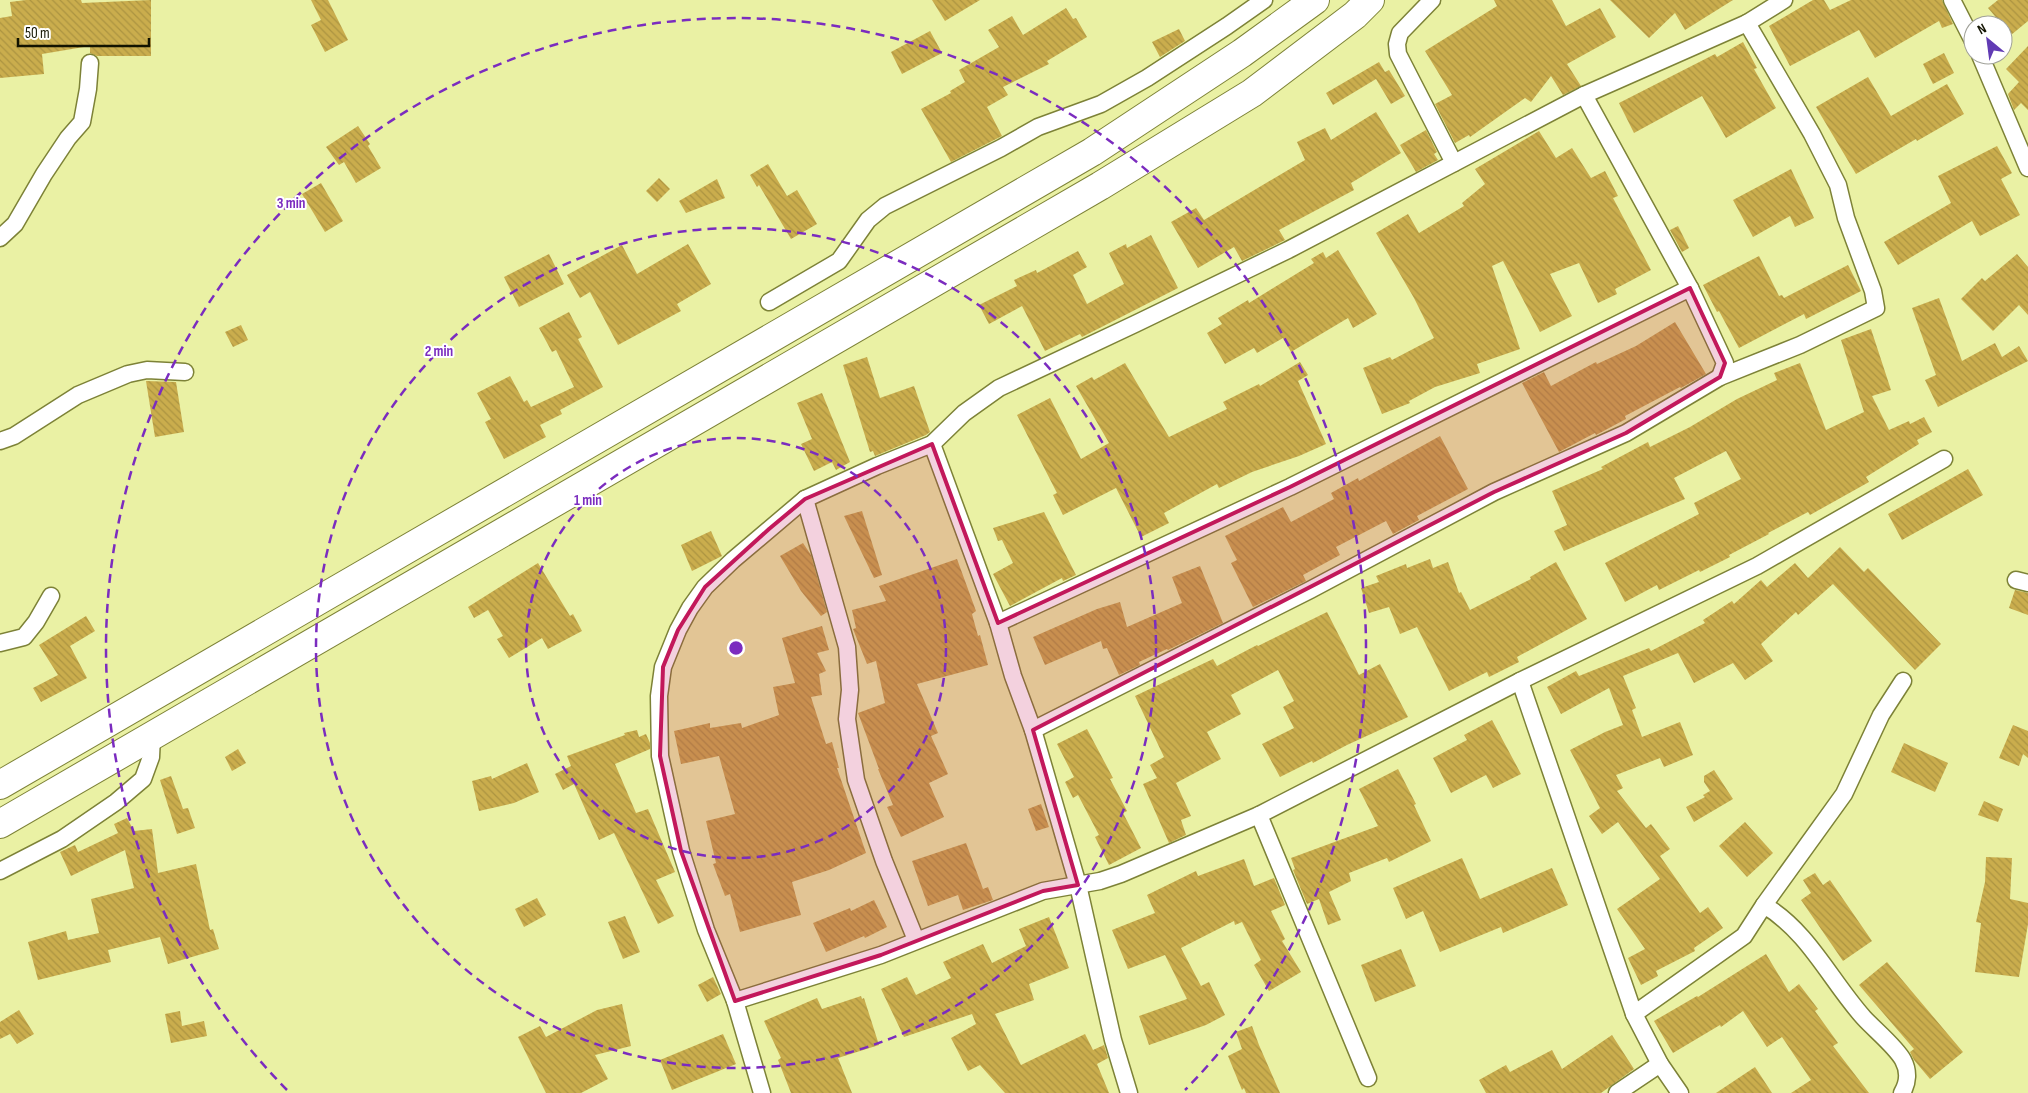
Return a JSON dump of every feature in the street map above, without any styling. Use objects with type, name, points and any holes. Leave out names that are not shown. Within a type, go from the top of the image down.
[{"type":"highway","points":[[0,786],[1092,152],[1242,53],[1314,0]]},
{"type":"highway","points":[[0,824],[1109,180],[1252,93],[1355,15],[1370,0]]},
{"type":"street","points":[[769,302],[839,261],[868,220],[885,206],[1001,148],[1038,127],[1101,104],[1147,78],[1264,0]]},
{"type":"street","points":[[1432,0],[1400,33],[1397,44],[1398,54],[1454,163]]},
{"type":"street","points":[[762,1093],[735,1001],[706,930],[681,851],[660,756],[659,696],[663,667],[678,630],[690,608],[705,587],[733,560],[805,499],[877,466],[932,444],[964,413],[999,388],[1288,250],[1584,96],[1747,23],[1784,0]]},
{"type":"street","points":[[1952,0],[1963,21]]},
{"type":"street","points":[[1033,730],[1310,590],[1494,492],[1626,433],[1720,377],[1800,345],[1876,308],[1873,291],[1846,218],[1838,185],[1812,134],[1747,23]]},
{"type":"street","points":[[0,238],[15,224],[44,174],[68,138],[82,122],[88,89],[90,63]]},
{"type":"street","points":[[1984,65],[2028,168]]},
{"type":"street","points":[[1584,96],[1690,288],[1725,363],[1720,377]]},
{"type":"street","points":[[998,623],[1290,487],[1690,288]]},
{"type":"street","points":[[0,442],[14,436],[78,395],[128,374],[147,370],[185,372]]},
{"type":"street","points":[[932,444],[998,623],[1013,676],[1033,730],[1078,885],[1113,1040],[1129,1093]]},
{"type":"street","points":[[735,1001],[881,955],[1043,891],[1078,885],[1121,874],[1259,815],[1520,681],[1756,566],[1944,459]]},
{"type":"street","points":[[805,499],[847,647],[850,690],[847,719],[856,780],[884,861],[916,940]]},
{"type":"street","points":[[0,644],[24,637],[36,622],[51,596]]},
{"type":"street","points":[[1520,681],[1634,1014],[1660,1064],[1680,1093]]},
{"type":"street","points":[[1634,1014],[1744,936],[1844,794],[1881,716],[1903,681]]},
{"type":"street","points":[[0,871],[62,839],[116,802],[143,779],[151,757],[152,736]]},
{"type":"street","points":[[1259,815],[1368,1078]]},
{"type":"street","points":[[1764,905],[1781,915],[1786,923],[1813,948],[1863,1017],[1903,1060],[1908,1074],[1902,1093]]},
{"type":"street","points":[[1617,1093],[1660,1064]]},
{"type":"highlighted area","points":[[1690,288],[1725,363],[1720,377],[1626,433],[1494,492],[1033,730],[1078,885],[1043,891],[881,955],[735,1001],[681,851],[660,756],[663,667],[678,630],[705,587],[805,499],[932,444],[998,623],[1290,487]]},
{"type":"building","points":[[26,0],[81,0],[82,3],[151,0],[151,56],[97,56],[90,53],[90,46],[42,54],[44,74],[0,78],[0,18],[12,16],[10,2]]},
{"type":"building","points":[[311,0],[328,0],[348,40],[325,52],[311,25],[321,20]]},
{"type":"building","points":[[932,0],[980,0],[945,21]]},
{"type":"building","points":[[1494,0],[1552,0],[1566,26],[1600,8],[1616,37],[1567,64],[1581,86],[1563,95],[1551,76],[1531,102],[1525,98],[1470,137],[1469,135],[1455,143],[1435,104],[1452,95],[1425,51],[1497,6]]},
{"type":"building","points":[[1610,0],[1733,0],[1685,30],[1675,13],[1649,38]]},
{"type":"building","points":[[1813,0],[1824,0],[1830,10],[1851,0],[1942,0],[1953,24],[1942,28],[1939,21],[1875,58],[1859,30],[1790,66],[1769,26]]},
{"type":"building","points":[[1998,0],[2028,0],[2028,21],[2013,33],[2013,15],[1994,15],[1988,8]]},
{"type":"building","points":[[1066,8],[1073,19],[1076,18],[1087,37],[1047,61],[1049,64],[1003,87],[1008,95],[987,107],[1002,136],[951,162],[921,109],[951,93],[950,91],[965,82],[959,70],[999,47],[988,30],[1012,16],[1023,35]]},
{"type":"building","points":[[1179,29],[1185,41],[1160,57],[1152,42]]},
{"type":"building","points":[[930,31],[942,53],[902,74],[891,52]]},
{"type":"building","points":[[1743,42],[1757,68],[1754,69],[1776,108],[1726,138],[1702,96],[1634,133],[1619,103],[1715,54],[1717,57]]},
{"type":"building","points":[[2028,46],[2028,110],[2021,103],[2014,110],[2008,94],[2019,82],[2006,69],[2010,65],[2013,65],[2013,62]]},
{"type":"building","points":[[1944,53],[1954,73],[1933,84],[1923,64]]},
{"type":"building","points":[[1379,62],[1385,72],[1389,70],[1405,96],[1391,104],[1376,79],[1333,105],[1326,93]]},
{"type":"building","points":[[1868,77],[1891,116],[1947,84],[1964,114],[1856,174],[1816,107]]},
{"type":"building","points":[[1376,112],[1401,153],[1351,183],[1354,190],[1279,230],[1285,240],[1242,261],[1234,247],[1198,268],[1171,222],[1196,208],[1204,220],[1305,160],[1297,142],[1325,128],[1331,140]]},
{"type":"building","points":[[358,126],[370,144],[368,146],[381,168],[356,183],[344,162],[339,165],[326,147]]},
{"type":"building","points":[[1426,130],[1437,152],[1434,154],[1438,160],[1416,172],[1400,145]]},
{"type":"building","points":[[1539,131],[1556,158],[1572,148],[1591,178],[1605,171],[1618,196],[1613,198],[1651,270],[1615,289],[1617,294],[1598,303],[1579,263],[1550,274],[1572,316],[1540,332],[1503,261],[1492,266],[1520,349],[1477,364],[1480,373],[1435,387],[1409,401],[1410,403],[1382,414],[1363,368],[1390,357],[1392,360],[1434,338],[1414,298],[1376,233],[1408,214],[1419,233],[1464,206],[1462,203],[1485,184],[1475,169]]},
{"type":"building","points":[[1997,146],[2012,173],[2001,179],[2020,215],[1980,236],[1972,221],[1898,265],[1884,242],[1951,203],[1938,176]]},
{"type":"building","points":[[768,164],[787,196],[797,190],[817,224],[791,239],[759,185],[757,187],[750,175]]},
{"type":"building","points":[[1791,169],[1814,218],[1795,227],[1790,216],[1753,237],[1733,200]]},
{"type":"building","points":[[659,178],[670,189],[657,202],[646,191]]},
{"type":"building","points":[[717,179],[725,198],[686,213],[679,201]]},
{"type":"building","points":[[321,183],[343,221],[325,232],[302,194]]},
{"type":"building","points":[[1678,226],[1689,248],[1682,252],[1670,230]]},
{"type":"building","points":[[1151,235],[1178,288],[1082,337],[1080,334],[1045,351],[1022,306],[989,324],[979,305],[1017,286],[1014,280],[1036,270],[1037,273],[1078,251],[1087,267],[1073,275],[1087,304],[1124,284],[1109,253],[1126,244],[1127,248]]},
{"type":"building","points":[[688,244],[711,284],[677,304],[681,311],[618,345],[590,292],[580,298],[567,275],[622,245],[637,274]]},
{"type":"building","points":[[1338,250],[1377,314],[1353,328],[1348,318],[1291,352],[1283,338],[1257,353],[1254,348],[1225,364],[1207,333],[1222,324],[1218,318],[1248,300],[1249,303],[1314,263],[1311,259],[1323,252],[1326,258]]},
{"type":"building","points":[[549,254],[564,284],[519,307],[504,277]]},
{"type":"building","points":[[2017,254],[2028,267],[2028,315],[2019,305],[1993,331],[1961,299],[1982,278],[1985,281]]},
{"type":"building","points":[[1759,256],[1779,296],[1782,295],[1784,298],[1848,265],[1861,291],[1806,319],[1804,314],[1739,348],[1703,285]]},
{"type":"building","points":[[1939,298],[1962,361],[1995,343],[2002,357],[2019,346],[2028,361],[1938,407],[1925,380],[1936,375],[1912,308]]},
{"type":"building","points":[[569,312],[582,337],[578,339],[603,387],[560,410],[562,414],[540,425],[546,437],[504,459],[485,422],[491,419],[477,393],[510,376],[524,402],[527,400],[531,407],[574,387],[556,350],[552,352],[539,328]]},
{"type":"building","points":[[1675,322],[1706,374],[1625,416],[1626,419],[1596,435],[1595,433],[1559,452],[1522,383],[1544,372],[1551,386],[1596,362],[1597,364],[1636,346]]},
{"type":"building","points":[[241,325],[248,340],[233,347],[225,332]]},
{"type":"building","points":[[1871,329],[1891,390],[1872,396],[1889,430],[1909,421],[1910,424],[1924,417],[1932,432],[1917,440],[1919,444],[1866,477],[1869,482],[1810,515],[1808,512],[1768,533],[1729,555],[1730,557],[1700,572],[1699,570],[1659,590],[1657,585],[1625,602],[1605,563],[1699,514],[1694,503],[1741,479],[1726,451],[1674,478],[1685,499],[1564,551],[1554,531],[1567,525],[1552,491],[1603,469],[1601,467],[1648,442],[1650,447],[1690,427],[1737,399],[1777,380],[1774,373],[1800,363],[1826,430],[1864,412],[1841,340]]},
{"type":"building","points":[[867,357],[880,398],[914,386],[930,432],[875,456],[873,451],[870,452],[843,365]]},
{"type":"building","points":[[1300,362],[1308,375],[1298,381],[1326,444],[1299,456],[1252,472],[1219,488],[1217,484],[1164,513],[1169,523],[1141,537],[1116,488],[1063,515],[1053,495],[1057,493],[1017,415],[1050,398],[1081,459],[1109,443],[1076,386],[1092,377],[1094,380],[1125,363],[1169,437],[1227,409],[1223,402],[1259,384],[1260,386]]},
{"type":"building","points":[[146,381],[176,382],[184,432],[155,437]]},
{"type":"building","points":[[822,393],[850,462],[836,470],[832,462],[814,471],[801,444],[812,439],[797,403]]},
{"type":"building","points":[[1440,436],[1468,489],[1417,516],[1419,520],[1393,534],[1386,521],[1336,547],[1340,555],[1303,575],[1306,581],[1253,607],[1231,563],[1237,560],[1225,536],[1283,507],[1291,522],[1334,499],[1331,493],[1358,478],[1359,481]]},
{"type":"building","points":[[1968,469],[1983,495],[1902,540],[1888,514]]},
{"type":"building","points":[[862,511],[882,575],[874,578],[844,516]]},
{"type":"building","points":[[1044,512],[1076,575],[1063,581],[1062,578],[1010,606],[993,574],[1013,563],[1002,540],[998,541],[993,528]]},
{"type":"building","points":[[711,531],[722,556],[692,571],[681,545]]},
{"type":"building","points":[[803,543],[811,555],[827,612],[821,616],[801,591],[780,556]]},
{"type":"building","points":[[1840,547],[1864,572],[1868,568],[1941,644],[1915,670],[1833,584],[1798,615],[1796,612],[1761,644],[1773,661],[1745,680],[1733,663],[1694,683],[1678,653],[1623,676],[1636,708],[1632,710],[1642,737],[1680,722],[1693,755],[1664,767],[1660,758],[1616,775],[1623,788],[1617,791],[1646,828],[1651,824],[1670,849],[1660,856],[1700,913],[1708,907],[1723,928],[1694,948],[1695,951],[1656,971],[1658,976],[1641,985],[1628,958],[1645,949],[1617,909],[1660,879],[1618,822],[1602,834],[1589,816],[1600,808],[1570,750],[1623,725],[1609,688],[1561,714],[1547,687],[1576,671],[1579,676],[1649,648],[1651,651],[1705,623],[1703,620],[1732,601],[1734,604],[1761,580],[1767,587],[1795,563],[1808,578]]},
{"type":"building","points":[[957,559],[976,611],[972,614],[988,665],[917,684],[938,733],[931,736],[948,774],[929,783],[944,817],[901,837],[887,807],[893,805],[858,713],[885,703],[876,661],[867,664],[853,629],[856,628],[852,610],[886,601],[879,586]]},
{"type":"building","points":[[1430,559],[1433,568],[1448,562],[1459,593],[1461,592],[1470,610],[1531,579],[1530,577],[1556,562],[1587,619],[1517,657],[1519,662],[1489,677],[1487,672],[1449,691],[1417,627],[1400,634],[1389,607],[1369,613],[1361,588],[1379,582],[1376,576],[1406,564],[1407,568]]},
{"type":"building","points":[[538,563],[570,616],[573,614],[582,631],[548,649],[542,638],[509,658],[497,639],[503,636],[488,610],[474,618],[468,607]]},
{"type":"building","points":[[1200,566],[1223,623],[1139,662],[1140,665],[1119,675],[1107,648],[1103,649],[1101,641],[1045,665],[1033,637],[1097,609],[1120,602],[1127,627],[1182,603],[1172,577]]},
{"type":"building","points":[[2015,590],[2028,593],[2028,615],[2009,608]]},
{"type":"building","points":[[1327,612],[1359,675],[1380,664],[1408,717],[1280,777],[1262,744],[1294,728],[1283,707],[1294,701],[1278,670],[1231,695],[1241,714],[1207,732],[1221,759],[1176,783],[1191,816],[1181,820],[1186,835],[1169,843],[1143,784],[1157,778],[1150,765],[1164,757],[1135,696],[1213,659],[1217,666]]},
{"type":"building","points":[[86,616],[95,631],[70,646],[87,678],[41,702],[33,688],[58,675],[39,645]]},
{"type":"building","points":[[822,626],[829,650],[817,653],[826,671],[819,674],[822,695],[811,697],[826,744],[832,742],[839,768],[837,768],[866,853],[829,870],[792,882],[801,915],[740,932],[730,894],[725,896],[713,864],[716,863],[706,821],[735,814],[719,756],[681,764],[674,731],[710,723],[710,728],[741,723],[742,728],[779,715],[773,687],[795,683],[782,638]]},
{"type":"building","points":[[1492,720],[1521,774],[1493,788],[1486,775],[1451,793],[1433,758],[1467,740],[1464,735]]},
{"type":"building","points":[[2013,725],[2028,731],[2028,758],[2023,754],[2019,766],[1999,758]]},
{"type":"building","points":[[1087,729],[1113,778],[1110,779],[1127,811],[1123,813],[1141,848],[1109,865],[1095,837],[1099,835],[1078,795],[1073,798],[1065,782],[1074,777],[1057,744]]},
{"type":"building","points":[[637,730],[639,737],[646,734],[650,743],[650,749],[615,764],[636,813],[648,809],[675,872],[656,880],[674,916],[658,924],[614,833],[599,840],[574,784],[563,790],[555,774],[571,766],[567,756],[625,735],[624,733]]},
{"type":"building","points":[[1904,743],[1948,763],[1935,792],[1891,772]]},
{"type":"building","points":[[238,749],[246,763],[232,771],[225,757]]},
{"type":"building","points":[[527,763],[539,792],[514,803],[479,811],[472,781],[491,776],[492,779]]},
{"type":"building","points":[[1398,769],[1416,804],[1414,805],[1431,841],[1389,862],[1387,858],[1349,873],[1351,881],[1329,892],[1341,920],[1328,925],[1319,899],[1307,904],[1293,870],[1295,869],[1291,858],[1378,826],[1359,789]]},
{"type":"building","points":[[1714,770],[1733,799],[1694,822],[1686,807],[1705,797],[1703,795],[1710,791],[1704,782],[1704,776]]},
{"type":"building","points":[[171,776],[183,809],[188,808],[195,828],[177,834],[160,780]]},
{"type":"building","points":[[1984,801],[2003,809],[1998,822],[1978,815]]},
{"type":"building","points":[[1041,804],[1049,827],[1036,831],[1028,809]]},
{"type":"building","points":[[127,818],[134,831],[152,829],[158,873],[196,864],[210,930],[213,929],[219,949],[168,964],[160,937],[108,950],[111,962],[38,980],[28,942],[66,931],[68,940],[99,933],[91,899],[134,888],[125,850],[71,876],[60,852],[75,845],[78,852],[118,833],[114,824]]},
{"type":"building","points":[[1745,822],[1773,853],[1747,877],[1719,846]]},
{"type":"building","points":[[966,843],[983,889],[988,887],[993,900],[963,910],[958,895],[928,906],[912,861]]},
{"type":"building","points":[[1986,857],[2012,858],[2010,899],[2028,903],[2028,924],[2019,977],[1975,972],[1981,923],[1976,922],[1985,882]]},
{"type":"building","points":[[1462,858],[1480,899],[1552,868],[1568,905],[1503,933],[1501,927],[1440,952],[1423,911],[1406,919],[1393,888]]},
{"type":"building","points":[[1244,859],[1254,886],[1274,878],[1285,905],[1271,911],[1285,939],[1282,941],[1301,972],[1269,991],[1254,965],[1261,960],[1242,922],[1235,925],[1234,921],[1181,948],[1201,986],[1209,982],[1225,1015],[1206,1025],[1149,1045],[1139,1016],[1187,999],[1165,955],[1128,969],[1112,930],[1155,913],[1147,895],[1196,871],[1198,876]]},
{"type":"building","points":[[1815,873],[1823,885],[1830,880],[1872,941],[1843,961],[1801,900],[1811,893],[1803,880]]},
{"type":"building","points":[[537,898],[546,915],[524,927],[515,909]]},
{"type":"building","points":[[874,900],[887,927],[865,938],[864,936],[826,952],[813,923],[850,908],[851,911]]},
{"type":"building","points":[[625,916],[640,952],[623,959],[608,922]]},
{"type":"building","points":[[1049,917],[1069,968],[1029,984],[1034,1000],[995,1014],[1021,1065],[1085,1034],[1093,1050],[1104,1045],[1108,1058],[1097,1064],[1109,1093],[1005,1093],[980,1065],[968,1071],[951,1038],[976,1024],[972,1014],[904,1037],[881,989],[907,977],[916,995],[951,978],[943,962],[983,944],[992,963],[1026,946],[1019,929]]},
{"type":"building","points":[[1401,949],[1416,986],[1375,1002],[1361,965]]},
{"type":"building","points":[[1766,954],[1789,992],[1799,984],[1818,1009],[1815,1011],[1838,1043],[1833,1046],[1869,1093],[1791,1093],[1811,1080],[1782,1037],[1767,1047],[1743,1011],[1721,1027],[1720,1025],[1673,1053],[1654,1021],[1698,997]]},
{"type":"building","points":[[1887,962],[1963,1052],[1930,1079],[1914,1060],[1910,1052],[1914,1049],[1859,985]]},
{"type":"building","points":[[713,977],[721,994],[707,1002],[698,985]]},
{"type":"building","points":[[861,996],[862,999],[864,998],[879,1045],[838,1058],[852,1093],[791,1093],[778,1060],[781,1058],[764,1021],[817,998],[822,1009]]},
{"type":"building","points":[[622,1004],[631,1046],[595,1055],[608,1079],[581,1093],[546,1093],[518,1037],[540,1026],[546,1037],[597,1010]]},
{"type":"building","points":[[19,1010],[34,1034],[17,1044],[10,1034],[0,1039],[0,1022]]},
{"type":"building","points":[[180,1011],[182,1026],[204,1021],[207,1036],[171,1043],[165,1014]]},
{"type":"building","points":[[1252,1026],[1280,1093],[1246,1093],[1244,1088],[1242,1090],[1228,1056],[1242,1049],[1236,1032]]},
{"type":"building","points":[[723,1034],[736,1064],[672,1090],[660,1060]]},
{"type":"building","points":[[1612,1035],[1634,1069],[1601,1093],[1486,1093],[1479,1080],[1506,1065],[1510,1072],[1552,1050],[1562,1069]]},
{"type":"building","points":[[1755,1067],[1772,1093],[1716,1093]]}]
